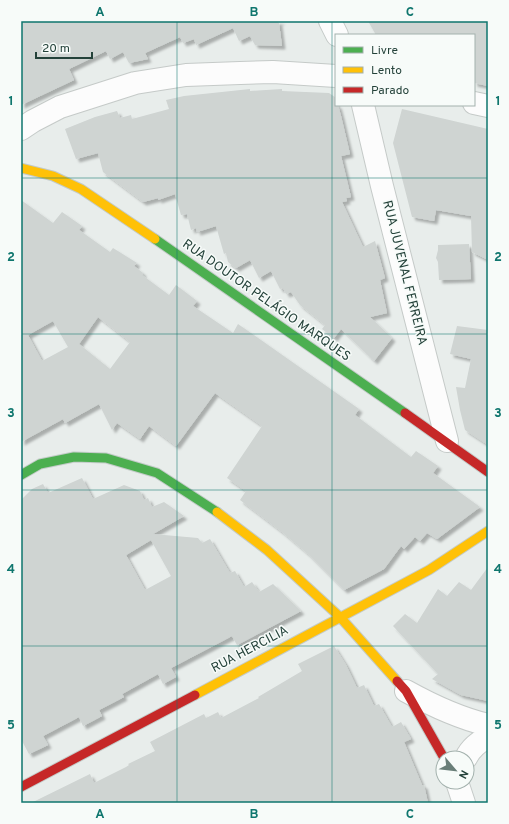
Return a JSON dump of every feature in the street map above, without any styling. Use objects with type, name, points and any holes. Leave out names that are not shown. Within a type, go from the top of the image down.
[{"type":"street","points":[[330,21],[336,34]]},
{"type":"street","points":[[21,129],[60,107],[135,83],[186,75],[240,73],[273,72],[335,76]]},
{"type":"street","points":[[475,103],[488,106]]},
{"type":"street","name":"RUA JUVENAL FERREIRA","points":[[363,106],[382,186],[447,441]]},
{"type":"street","name":"RUA DOUTOR PELÁGIO MARQUES","points":[[21,168],[53,176],[82,189],[415,421],[447,441],[488,472]]},
{"type":"street","points":[[21,475],[40,464],[74,457],[106,458],[157,473],[216,511],[267,550],[340,617],[406,691],[439,750]]},
{"type":"street","name":"RUA HERCILIA","points":[[21,787],[429,570],[488,531]]},
{"type":"street","points":[[406,691],[439,709],[473,722],[488,725]]},
{"type":"street","points":[[471,750],[488,738]]},
{"type":"building","points":[[21,21],[282,21],[277,23],[279,23],[282,46],[255,45],[250,36],[239,41],[233,28],[196,45],[194,39],[183,43],[180,37],[145,53],[148,59],[129,63],[123,52],[110,59],[106,51],[69,69],[74,80],[21,105]]},
{"type":"building","points":[[368,21],[488,21],[488,86],[475,83],[475,34],[375,34]]},
{"type":"building","points":[[250,89],[250,91],[282,89],[282,91],[329,93],[335,97],[335,106],[338,106],[350,154],[341,156],[351,197],[346,198],[347,201],[342,202],[363,247],[375,241],[385,278],[380,280],[387,313],[370,317],[392,338],[374,361],[341,329],[334,338],[322,329],[325,325],[300,305],[291,292],[286,294],[283,288],[280,289],[271,271],[259,278],[250,260],[236,268],[228,262],[226,253],[224,254],[216,226],[197,232],[196,228],[191,230],[187,214],[181,215],[175,194],[158,200],[158,198],[143,202],[103,172],[98,153],[76,159],[65,129],[95,117],[117,111],[120,118],[131,115],[132,119],[169,109],[166,100],[184,96]]},
{"type":"building","points":[[402,109],[488,129],[488,260],[472,252],[471,216],[436,210],[434,221],[412,217],[393,143]]},
{"type":"building","points":[[21,200],[53,223],[62,212],[82,226],[79,230],[110,252],[113,248],[137,263],[134,266],[143,273],[142,275],[169,295],[176,285],[197,301],[193,306],[233,333],[238,324],[359,409],[355,415],[411,457],[416,451],[438,466],[433,473],[480,507],[437,539],[427,533],[420,541],[415,537],[404,549],[401,546],[384,569],[344,590],[308,554],[240,500],[246,491],[227,478],[262,426],[215,393],[176,446],[149,426],[140,439],[117,423],[112,430],[99,404],[65,423],[63,419],[21,442]],"holes":[[[98,317],[130,342],[110,369],[79,344]],[[53,321],[68,347],[42,361],[28,335]]]},
{"type":"building","points":[[469,244],[471,279],[439,280],[438,262],[436,258],[438,245]]},
{"type":"building","points":[[457,326],[488,330],[488,445],[465,430],[456,387],[465,388],[471,359],[450,354]]},
{"type":"building","points":[[82,478],[93,499],[124,485],[140,491],[144,500],[148,498],[152,507],[164,502],[184,516],[153,534],[198,538],[202,543],[210,539],[230,573],[235,571],[244,587],[252,582],[259,592],[273,584],[301,611],[237,645],[232,636],[171,668],[176,677],[163,684],[158,674],[122,694],[124,697],[99,710],[102,716],[83,726],[79,717],[43,736],[48,745],[29,754],[21,739],[21,500],[32,489],[43,484],[48,493]],"holes":[[[151,540],[171,576],[145,590],[126,555]]]},
{"type":"building","points":[[488,567],[488,701],[461,695],[432,679],[438,674],[393,626],[405,614],[417,623],[438,589],[447,596],[459,582],[471,590]]},
{"type":"building","points":[[334,646],[346,665],[357,688],[364,685],[374,706],[379,704],[392,727],[401,722],[411,739],[404,742],[422,785],[424,785],[428,803],[31,803],[90,774],[94,783],[126,767],[129,765],[128,764],[155,751],[150,742],[204,714],[206,718],[218,712],[221,718],[259,698],[258,697],[302,671],[298,664]]},
{"type":"traffic: fast","points":[[155,239],[405,413]]},
{"type":"traffic: fast","points":[[21,475],[40,464],[74,457],[106,458],[157,473],[217,512]]},
{"type":"traffic: slow","points":[[21,168],[53,176],[81,189],[155,239]]},
{"type":"traffic: slow","points":[[217,512],[267,550],[340,617],[397,681]]},
{"type":"traffic: slow","points":[[195,695],[429,570],[488,531]]},
{"type":"traffic: jam","points":[[405,413],[488,472]]},
{"type":"traffic: jam","points":[[397,681],[406,691],[439,750]]},
{"type":"traffic: jam","points":[[21,787],[195,695]]}]
